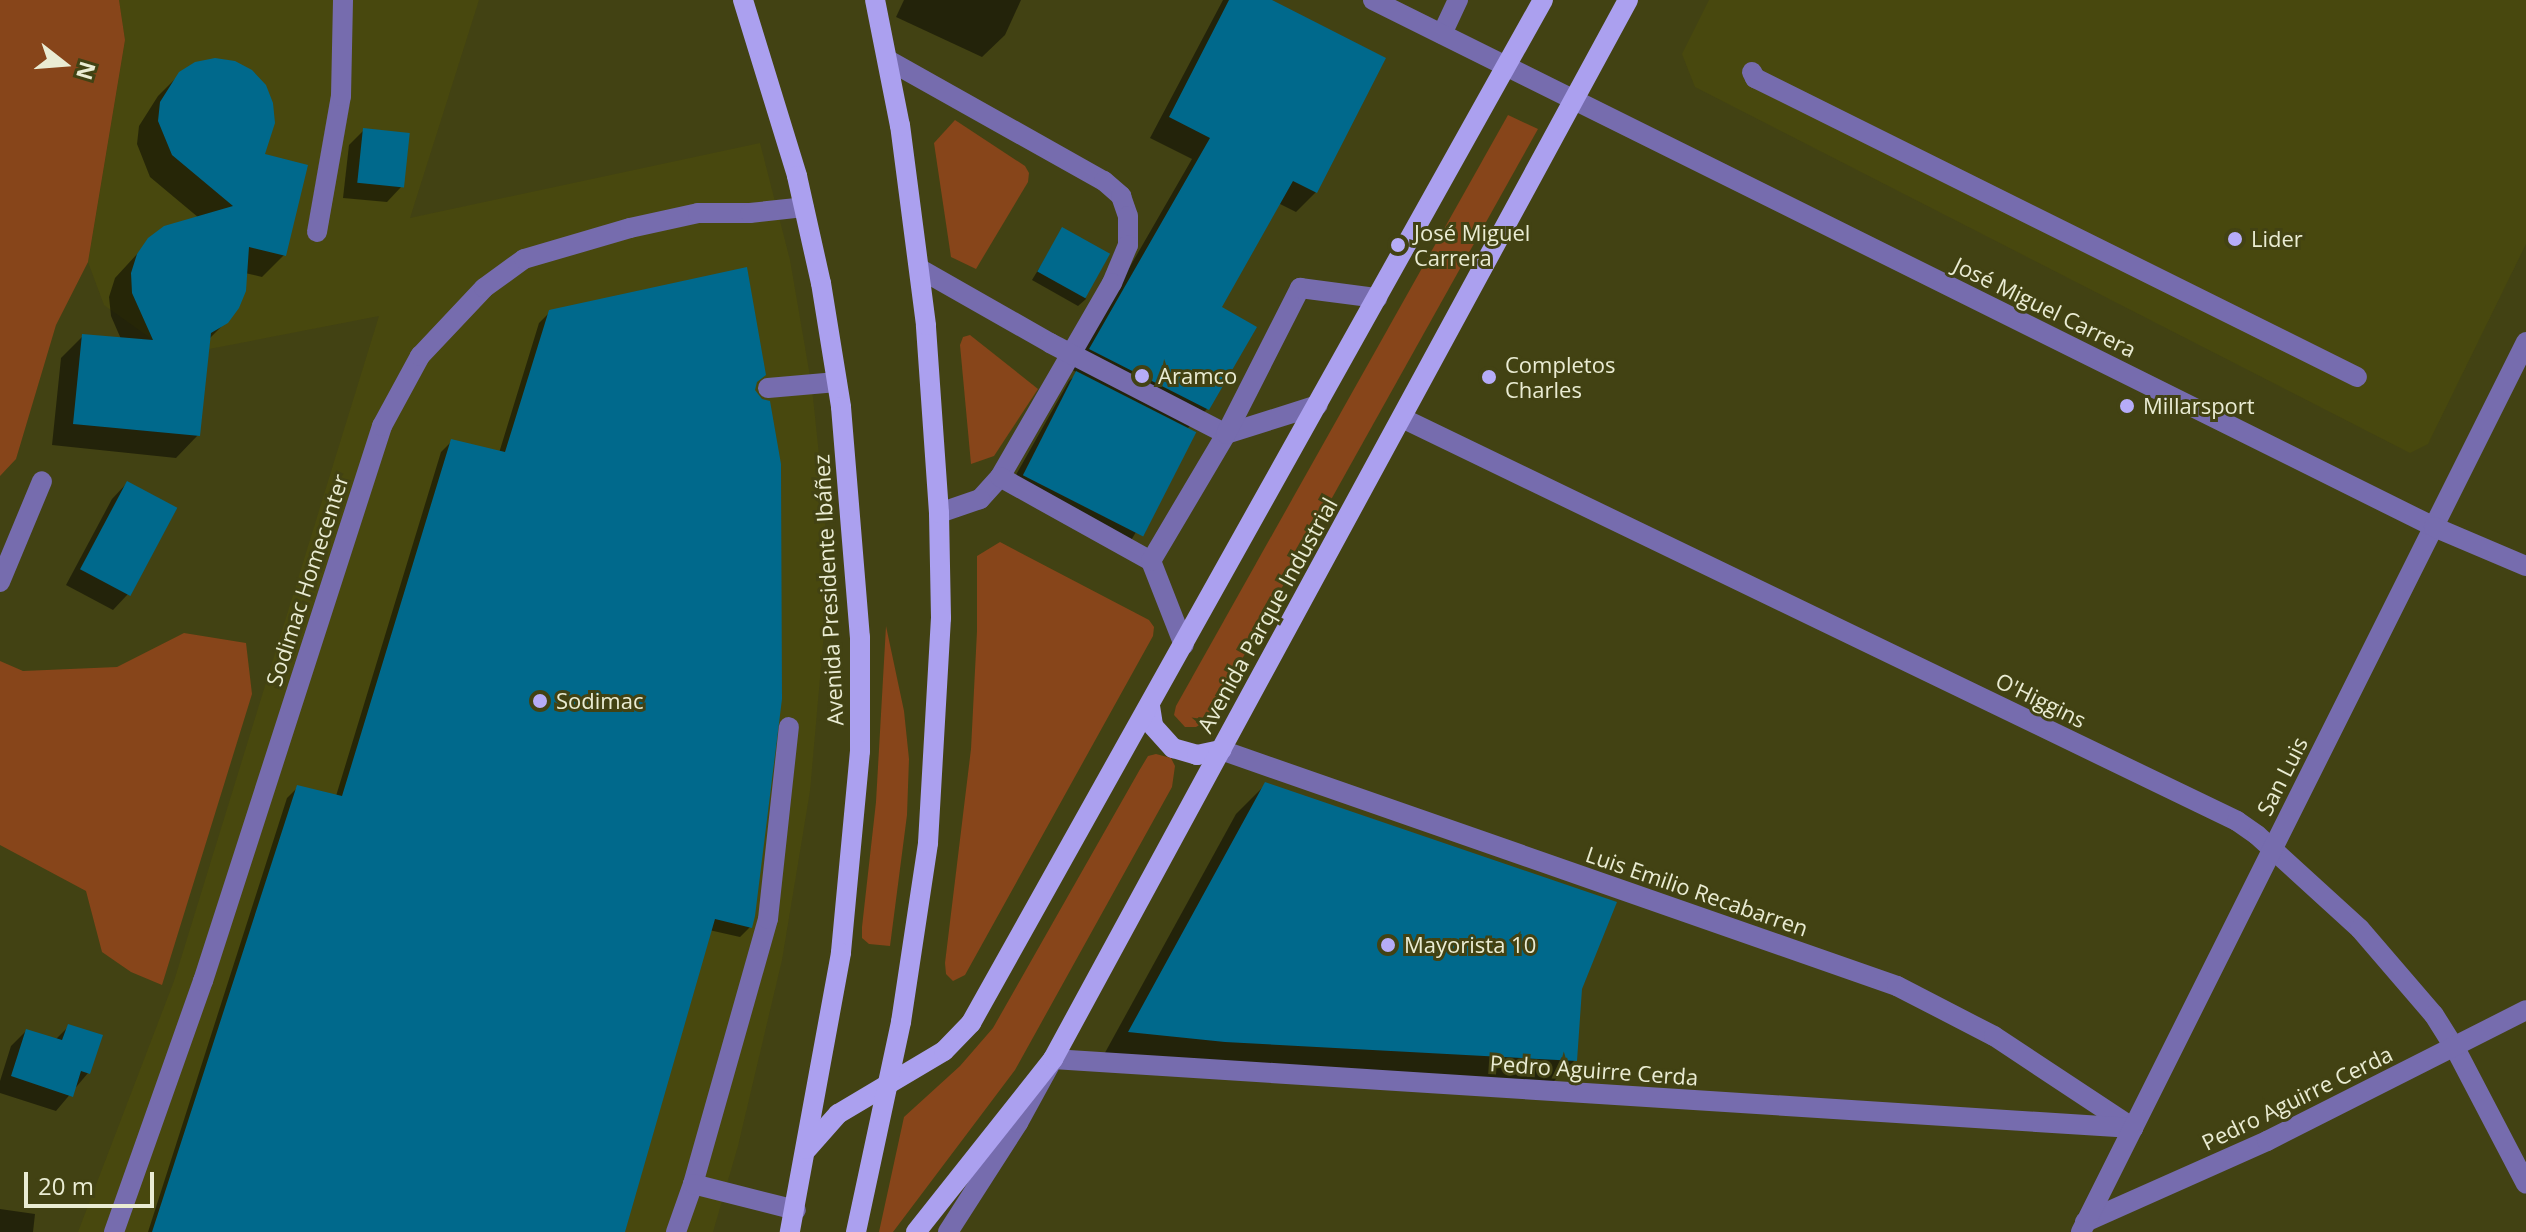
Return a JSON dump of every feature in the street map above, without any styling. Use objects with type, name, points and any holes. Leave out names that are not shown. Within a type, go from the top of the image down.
[{"type":"main road","name":"Avenida Presidente Ibáñez","points":[[743,0],[804,207],[837,382],[852,512],[859,624],[860,751],[841,953],[790,1232]]},
{"type":"main road","points":[[856,1232],[890,1081],[928,843],[940,669],[939,513],[920,269],[888,60],[875,0]]},
{"type":"main road","points":[[807,1149],[838,1114],[944,1051],[971,1023],[1543,0]]},
{"type":"main road","name":"Avenida Parque Industrial","points":[[916,1232],[1053,1059],[1628,0]]},
{"type":"main road","points":[[1150,706],[1153,726],[1173,748],[1197,755],[1221,750]]},
{"type":"street","points":[[317,232],[341,96],[343,0]]},
{"type":"street","name":"José Miguel Carrera","points":[[1373,0],[2434,527],[2526,566]]},
{"type":"street","points":[[1442,34],[1458,0]]},
{"type":"street","points":[[888,60],[1104,181],[1121,196],[1128,216],[1128,245],[1112,283],[1000,477],[980,499],[939,513]]},
{"type":"street","points":[[1752,72],[1755,78],[2357,377]]},
{"type":"street","name":"Sodimac Homecenter","points":[[114,1232],[203,981],[382,426],[420,356],[484,288],[524,259],[630,228],[698,213],[750,213],[804,207]]},
{"type":"street","points":[[920,269],[1072,354],[1226,434],[1318,405]]},
{"type":"street","points":[[1151,561],[1226,434],[1300,288],[1377,298]]},
{"type":"street","name":"San Luis","points":[[2083,1227],[2526,342]]},
{"type":"street","points":[[768,388],[837,382]]},
{"type":"street","name":"O'Higgins","points":[[1402,418],[2237,821],[2273,848],[2360,929],[2434,1015],[2455,1048],[2526,1184]]},
{"type":"street","points":[[1000,477],[1151,561],[1184,645]]},
{"type":"street","points":[[0,582],[42,481]]},
{"type":"street","points":[[676,1232],[693,1184],[768,919],[789,727]]},
{"type":"street","name":"Luis Emilio Recabarren","points":[[1221,750],[1897,986],[1994,1036],[2133,1128]]},
{"type":"street","name":"Pedro Aguirre Cerda","points":[[2083,1227],[2267,1141],[2526,1010]]},
{"type":"street","points":[[948,1232],[1018,1123],[1053,1059]]},
{"type":"street","name":"Pedro Aguirre Cerda","points":[[1053,1059],[2133,1128]]},
{"type":"street","points":[[693,1184],[796,1210]]},
{"type":"shaded area","points":[[0,0],[119,0],[125,40],[88,262],[56,325],[16,459],[0,476]]},
{"type":"shaded area","name":"Sodimac","points":[[119,0],[479,0],[410,218],[760,143],[790,260],[812,388],[825,513],[826,610],[810,791],[782,960],[738,1146],[713,1232],[78,1232],[174,981],[379,316],[209,349],[153,340],[104,305],[88,262],[125,40]]},
{"type":"shaded area","name":"Lider","points":[[1709,0],[2526,0],[2526,244],[2428,444],[2410,453],[1695,87],[1682,54]]},
{"type":"shaded area","points":[[1508,115],[1538,129],[1208,720],[1196,727],[1185,727],[1174,715],[1176,706]]},
{"type":"shaded area","points":[[955,120],[1025,166],[1029,173],[1028,182],[976,269],[951,257],[934,143]]},
{"type":"shaded area","points":[[970,335],[1038,389],[994,456],[971,464],[960,345],[963,337]]},
{"type":"shaded area","points":[[1000,542],[1149,620],[1154,627],[1153,636],[965,975],[953,981],[946,974],[945,963],[971,749],[977,556]]},
{"type":"shaded area","points":[[886,626],[904,711],[909,759],[907,815],[890,946],[869,944],[862,938],[876,802]]},
{"type":"shaded area","points":[[184,633],[246,643],[252,694],[162,985],[131,972],[102,952],[86,891],[0,845],[0,661],[23,671],[117,667]]},
{"type":"shaded area","points":[[1156,754],[1171,758],[1175,766],[1172,787],[1015,1070],[893,1232],[879,1232],[904,1117],[960,1066],[993,1028],[1139,771],[1148,756]]},
{"type":"building","points":[[1229,0],[1272,0],[1386,58],[1317,193],[1293,181],[1222,307],[1257,327],[1209,410],[1089,349],[1210,138],[1169,117]]},
{"type":"building","points":[[215,58],[235,61],[252,70],[266,85],[273,103],[275,123],[265,154],[308,165],[286,256],[249,247],[246,291],[239,308],[228,323],[211,333],[200,436],[73,424],[82,334],[153,340],[132,293],[131,273],[137,254],[148,238],[164,226],[233,206],[172,155],[158,121],[160,102],[179,72],[195,62]]},
{"type":"building","points":[[363,128],[410,133],[404,188],[357,183]]},
{"type":"building","points":[[1062,227],[1110,254],[1085,298],[1037,272]]},
{"type":"building","name":"Sodimac","points":[[747,267],[766,375],[757,382],[755,390],[762,399],[770,401],[781,464],[782,699],[755,916],[752,928],[715,919],[625,1232],[152,1232],[297,785],[342,796],[451,439],[505,452],[549,310]]},
{"type":"building","points":[[1076,371],[1196,432],[1143,537],[1023,475]]},
{"type":"building","points":[[127,481],[177,508],[130,596],[80,569]]},
{"type":"building","name":"Mayorista 10","points":[[1265,782],[1617,902],[1582,989],[1577,1061],[1225,1042],[1128,1032]]},
{"type":"building","points":[[68,1024],[103,1035],[90,1074],[81,1071],[73,1097],[11,1076],[26,1029],[62,1040]]},
{"type":"place","name":"Lider","points":[[2235,239]]},
{"type":"place","name":"José Miguel Carrera","points":[[1398,245]]},
{"type":"place","name":"Aramco","points":[[1142,376]]},
{"type":"place","name":"Completos Charles","points":[[1489,377]]},
{"type":"place","name":"Millarsport","points":[[2127,406]]},
{"type":"place","name":"Sodimac","points":[[540,701]]},
{"type":"place","name":"Mayorista 10","points":[[1388,945]]}]
